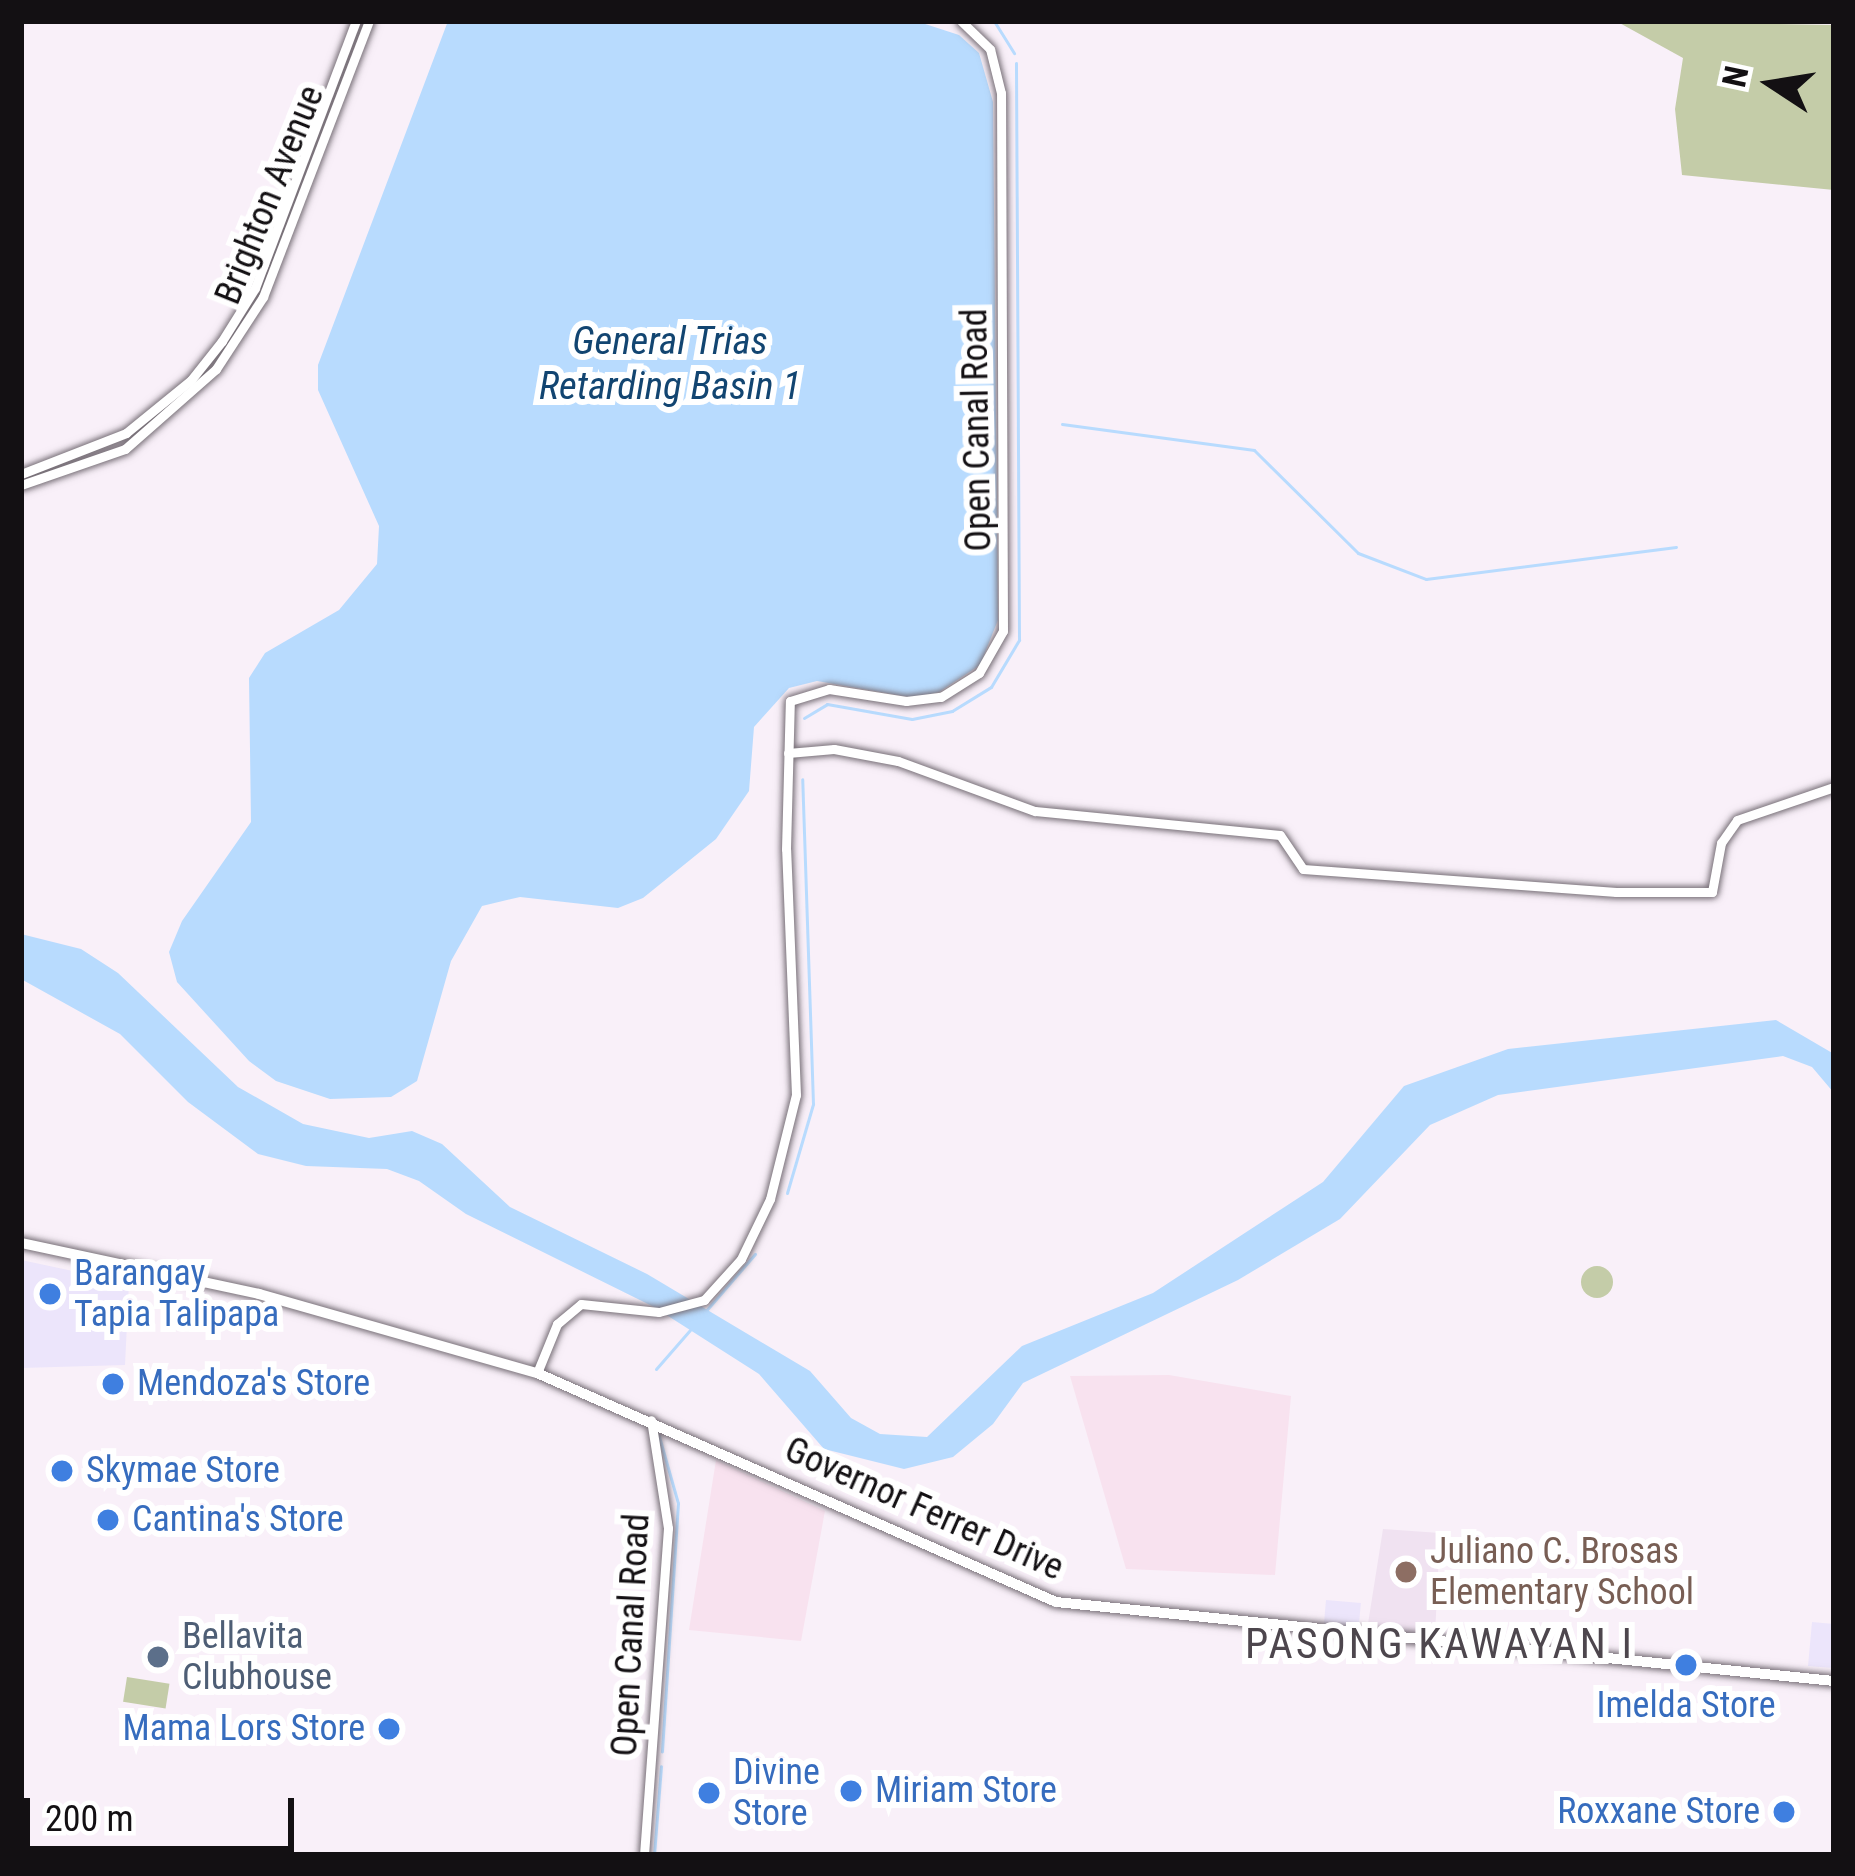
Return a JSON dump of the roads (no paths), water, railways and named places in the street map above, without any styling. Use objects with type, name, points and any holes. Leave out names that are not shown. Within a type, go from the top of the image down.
[{"type":"main road","name":"Governor Ferrer Drive","points":[[21,1243],[259,1294],[537,1373],[651,1420],[1007,1585],[1081,1608],[1834,1681]]},
{"type":"street","name":"Brighton Avenue","points":[[21,474],[127,433],[191,380],[221,341],[254,288],[356,21]]},
{"type":"street","name":"Brighton Avenue","points":[[21,485],[124,449],[216,369],[262,297],[369,21]]},
{"type":"street","name":"Open Canal Road","points":[[537,1373],[557,1324],[573,1308],[598,1301],[659,1312],[682,1302],[704,1300],[741,1259],[770,1199],[793,1120],[788,753],[800,702],[816,690],[906,701],[947,695],[979,674],[1003,631],[1001,93],[990,49],[961,21]]},
{"type":"street","points":[[788,753],[834,749],[898,760],[1035,811],[1280,836],[1303,868],[1616,892],[1712,892],[1721,843],[1737,820],[1834,787]]},
{"type":"street","name":"Open Canal Road","points":[[644,1855],[668,1528],[651,1420]]},
{"type":"water","name":"General Trias Retarding Basin 1","points":[[448,21],[916,21],[959,35],[979,53],[993,102],[998,620],[980,665],[939,692],[915,698],[817,681],[789,688],[754,727],[749,791],[716,839],[643,898],[618,908],[520,897],[482,906],[451,961],[417,1081],[391,1097],[330,1099],[276,1081],[249,1061],[177,982],[169,952],[182,921],[251,822],[249,678],[265,653],[339,610],[377,564],[379,526],[318,390],[318,365]]},
{"type":"water","points":[[21,934],[81,949],[118,973],[238,1087],[303,1124],[369,1138],[412,1131],[442,1144],[510,1207],[647,1274],[810,1371],[851,1418],[880,1434],[927,1437],[1022,1346],[1153,1293],[1323,1182],[1404,1086],[1508,1049],[1776,1020],[1834,1054],[1834,1093],[1812,1067],[1783,1056],[1498,1095],[1430,1125],[1340,1219],[1238,1280],[1023,1383],[993,1424],[953,1457],[904,1469],[824,1449],[759,1374],[654,1307],[466,1214],[419,1181],[387,1169],[306,1166],[258,1154],[188,1102],[120,1034],[21,979]]},
{"type":"waterway","points":[[994,21],[1014,53]]},
{"type":"waterway","points":[[804,718],[827,704],[912,719],[952,711],[991,687],[1019,640],[1016,63]]},
{"type":"waterway","points":[[1062,424],[1254,450],[1358,553],[1426,579],[1676,547]]},
{"type":"waterway","points":[[787,1193],[813,1104],[802,779]]},
{"type":"waterway","points":[[704,1313],[755,1254]]},
{"type":"waterway","points":[[656,1369],[690,1330]]},
{"type":"waterway","points":[[658,1433],[678,1503],[662,1751]]},
{"type":"waterway","points":[[654,1855],[661,1766]]},
{"type":"place","name":"Barangay Tapia Talipapa","points":[[50,1294]]},
{"type":"place","name":"Mendoza's Store","points":[[113,1384]]},
{"type":"place","name":"Skymae Store","points":[[62,1471]]},
{"type":"place","name":"Cantina's Store","points":[[108,1520]]},
{"type":"place","name":"Juliano C. Brosas Elementary School","points":[[1406,1572]]},
{"type":"place","name":"Bellavita Clubhouse","points":[[158,1657]]},
{"type":"place","name":"Imelda Store","points":[[1686,1665]]},
{"type":"place","name":"Mama Lors Store","points":[[389,1729]]},
{"type":"place","name":"Miriam Store","points":[[851,1791]]},
{"type":"place","name":"Divine Store","points":[[709,1793]]},
{"type":"place","name":"Roxxane Store","points":[[1784,1812]]},
{"type":"district","name":"PASONG KAWAYAN I","points":[[1440,1644]]}]
